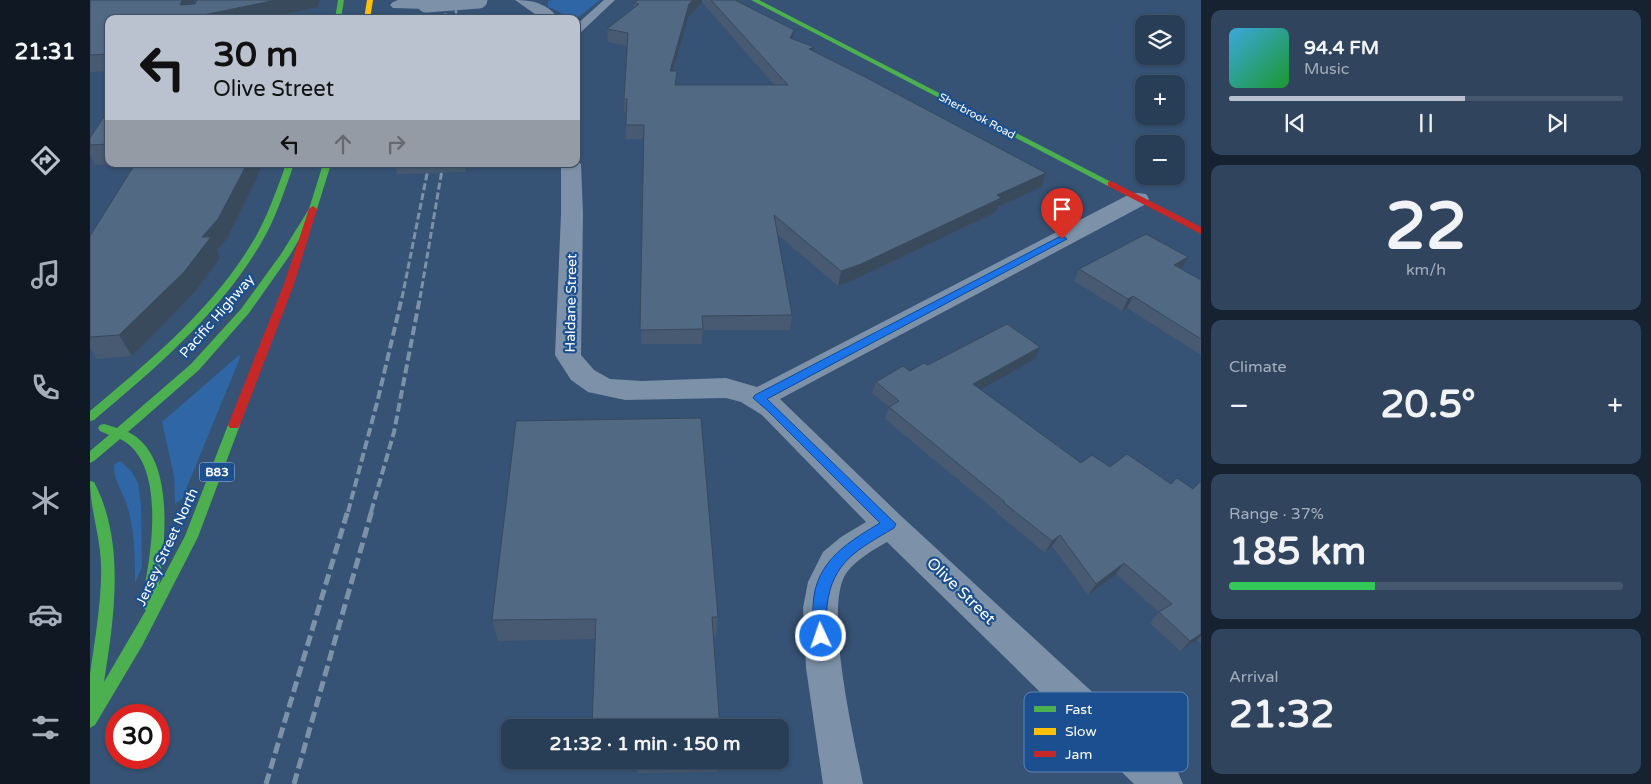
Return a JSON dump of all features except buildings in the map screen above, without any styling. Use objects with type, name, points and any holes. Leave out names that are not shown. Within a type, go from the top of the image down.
[{"type":"main road","points":[[339,15],[341,0]]},
{"type":"main road","points":[[368,15],[370,0]]},
{"type":"main road","name":"Sherbrook Road","points":[[754,0],[1201,232]]},
{"type":"main road","name":"Pacific Highway","points":[[90,417],[169,348],[199,317],[222,289],[258,238],[272,211],[289,167]]},
{"type":"main road","name":"Pacific Highway","points":[[90,458],[195,366],[218,342],[264,286],[313,209],[326,167]]},
{"type":"main road","name":"Jersey Street North","points":[[90,720],[168,584],[209,492],[289,284],[313,209]]},
{"type":"main road","name":"B83","points":[[90,424],[119,433],[134,441],[144,455],[155,488],[158,510],[152,589],[137,641]]},
{"type":"main road","points":[[90,486],[97,498],[108,545],[107,605],[98,671],[90,708]]},
{"type":"main road","points":[[93,578],[99,584],[107,605]]},
{"type":"street","points":[[398,8],[479,0]]},
{"type":"street","points":[[522,0],[546,15]]},
{"type":"street","name":"Haldane Street","points":[[571,167],[572,214],[568,355],[573,365],[583,376],[597,385],[616,390],[726,388],[744,391],[759,398]]},
{"type":"street","points":[[759,398],[1138,199]]},
{"type":"street","name":"Olive Street","points":[[759,398],[772,408],[890,524],[1066,692]]},
{"type":"street","points":[[843,784],[824,668],[820,608],[824,582],[835,562],[852,547],[890,524]]},
{"type":"street","name":"Olive Street","points":[[1150,772],[1163,784]]},
{"type":"lane","points":[[580,27],[610,0]]},
{"type":"shaded area","points":[[600,0],[580,16],[565,15],[548,7],[548,1]]},
{"type":"shaded area","points":[[239,355],[240,358],[182,499],[175,504],[174,476],[162,422]]},
{"type":"shaded area","points":[[122,462],[132,472],[138,483],[141,505],[142,567],[135,583],[131,522],[114,471],[114,465]]},
{"type":"railway","points":[[445,15],[446,0]]},
{"type":"railway","points":[[456,0],[456,15]]},
{"type":"railway","points":[[402,298],[428,167]]},
{"type":"railway","points":[[420,298],[442,167]]},
{"type":"railway","points":[[348,512],[378,399],[402,297]]},
{"type":"railway","points":[[371,512],[394,432],[420,297]]},
{"type":"railway","points":[[266,784],[348,510]]},
{"type":"railway","points":[[294,784],[372,510]]},
{"type":"traffic: fast","points":[[339,15],[341,0]]},
{"type":"traffic: fast","points":[[754,0],[1111,184]]},
{"type":"traffic: fast","points":[[90,417],[138,377],[183,335],[224,289],[259,238],[289,167]]},
{"type":"traffic: fast","points":[[90,458],[195,367],[245,311],[285,255],[313,209],[326,167]]},
{"type":"traffic: fast","points":[[90,720],[137,641],[191,537],[234,425]]},
{"type":"traffic: fast","points":[[104,428],[132,440],[144,454],[152,473],[157,495],[158,542],[148,604]]},
{"type":"traffic: fast","points":[[90,486],[103,525],[108,564],[108,583],[98,675],[91,705]]},
{"type":"traffic: slow","points":[[368,15],[370,0]]},
{"type":"traffic: jam","points":[[1111,184],[1201,231]]},
{"type":"traffic: jam","points":[[234,425],[289,284],[313,209]]},
{"type":"route","points":[[821,636],[820,608],[824,582],[835,562],[852,547],[890,524],[772,408],[759,398],[1062,239]]}]
